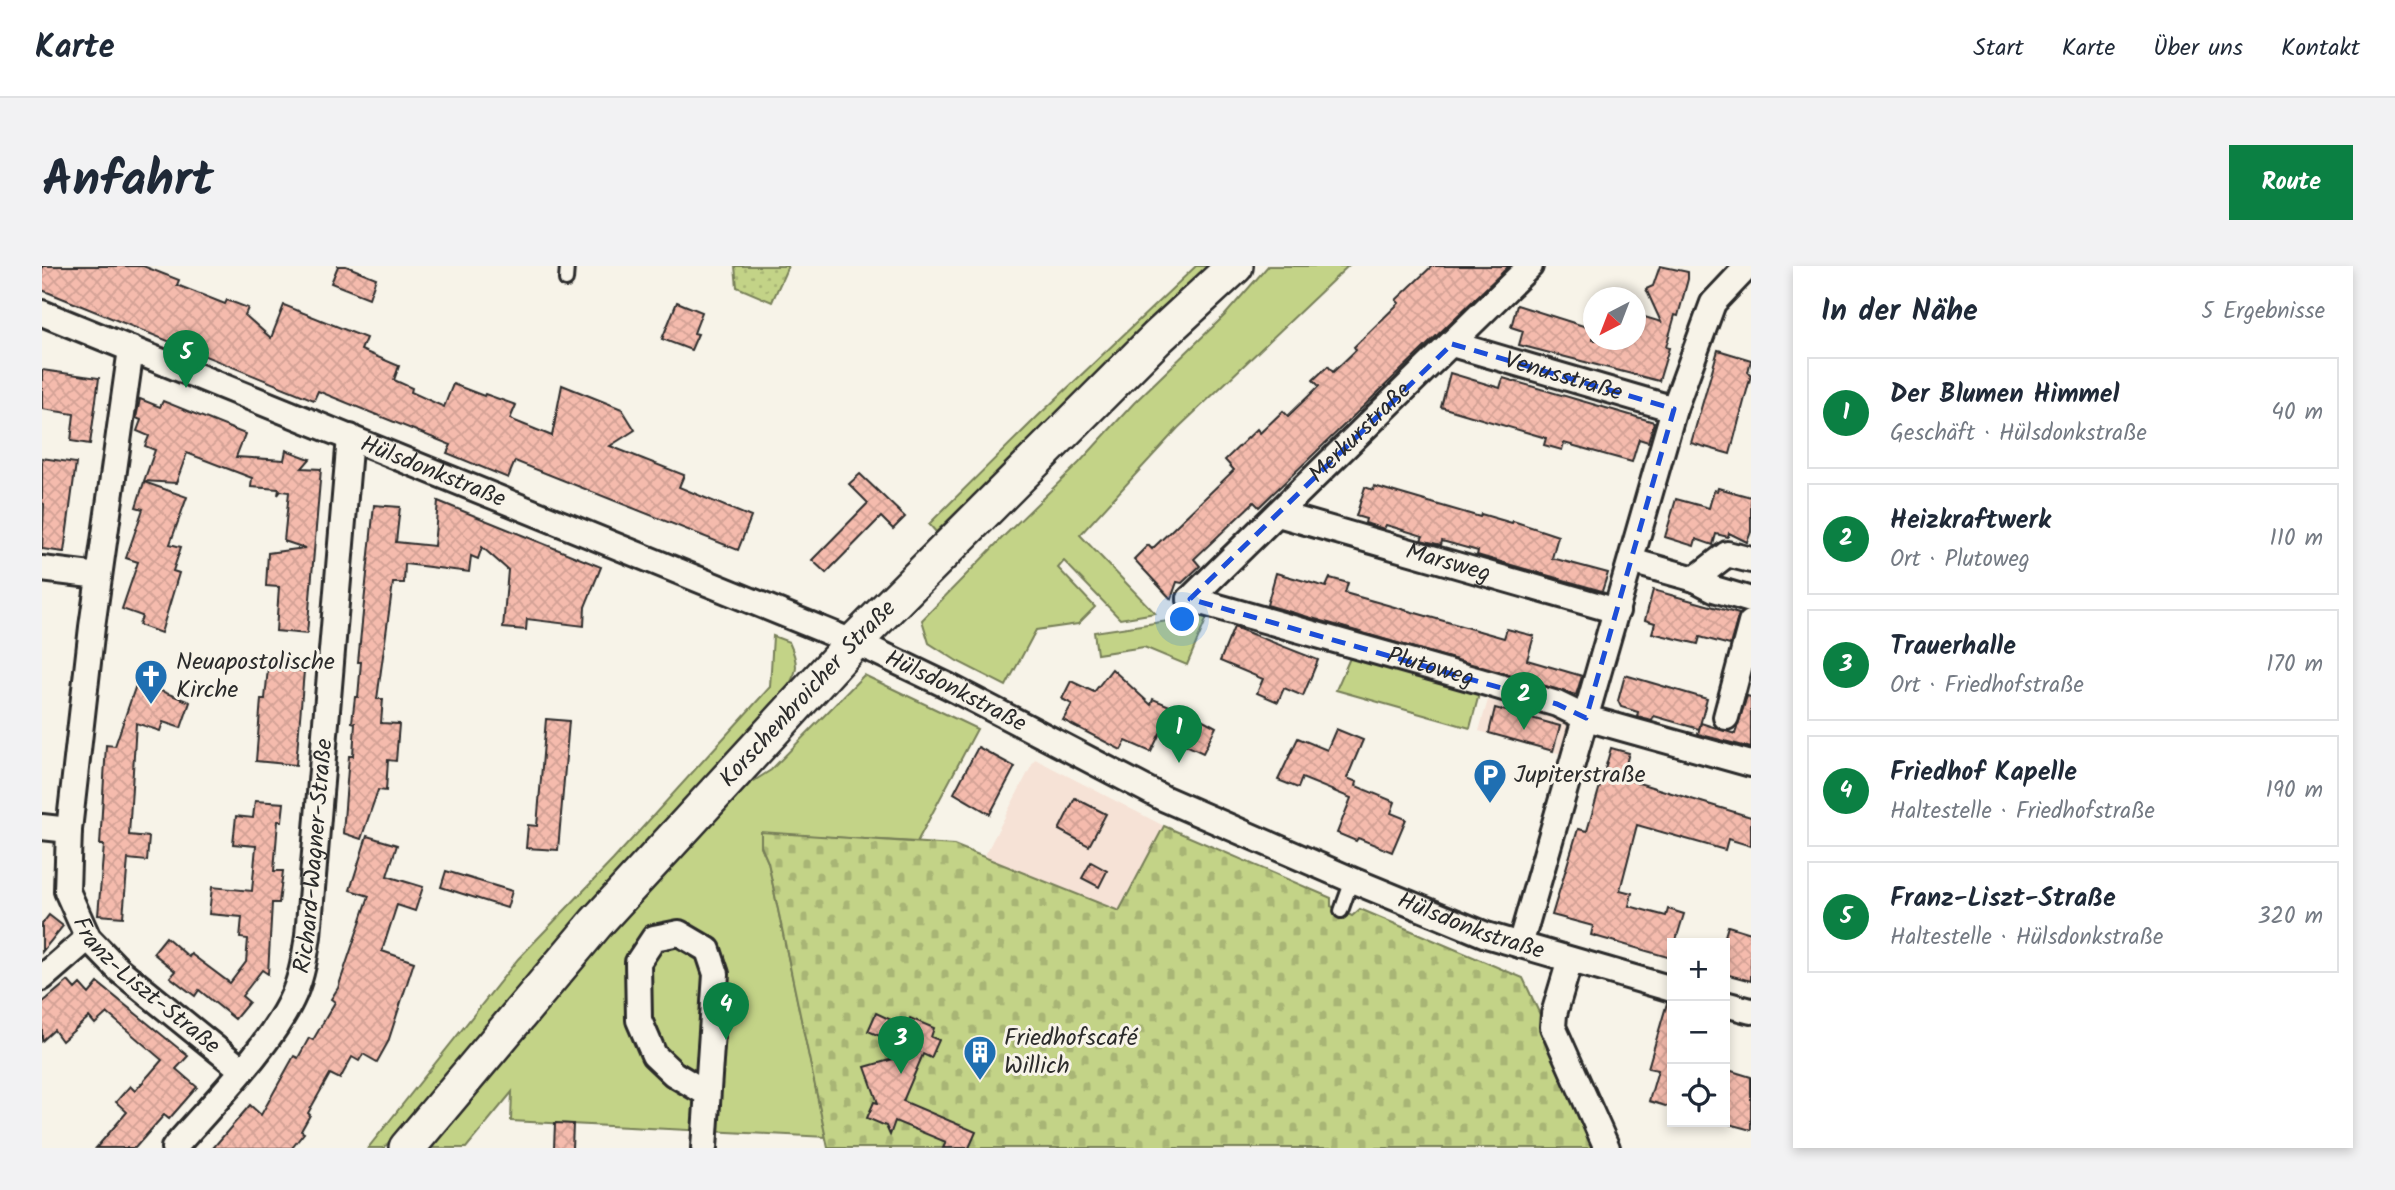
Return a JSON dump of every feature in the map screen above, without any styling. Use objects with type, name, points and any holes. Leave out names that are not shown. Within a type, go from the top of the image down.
[{"type":"main road","name":"Korschenbroicher Straße","points":[[407,1148],[596,923],[854,642],[1157,338],[1235,266]]},
{"type":"street","name":"Merkurstraße","points":[[1190,599],[1530,266]]},
{"type":"street","points":[[1520,945],[1674,409],[1713,303],[1748,266]]},
{"type":"street","name":"Hülsdonkstraße","points":[[42,313],[854,642],[948,686],[1151,792],[1460,925],[1667,988]]},
{"type":"street","name":"Venusstraße","points":[[1452,344],[1674,409]]},
{"type":"street","name":"Franz-Liszt-Straße","points":[[131,349],[99,576],[69,830],[67,891],[88,938],[119,970],[242,1069]]},
{"type":"street","name":"Richard-Wagner-Straße","points":[[174,1148],[242,1069],[285,1012],[305,959],[350,438]]},
{"type":"street","name":"Marsweg","points":[[1278,514],[1617,611]]},
{"type":"street","points":[[1695,579],[1727,554],[1751,560]]},
{"type":"street","points":[[1630,561],[1695,579],[1714,589],[1751,600]]},
{"type":"street","points":[[42,569],[99,576]]},
{"type":"street","name":"Plutoweg","points":[[1190,599],[1534,697],[1557,704],[1586,718],[1751,764]]},
{"type":"street","points":[[1726,717],[1751,624]]},
{"type":"street","points":[[42,827],[69,830]]},
{"type":"street","points":[[704,1148],[716,974],[708,950],[679,933],[654,938],[638,962],[639,1020],[654,1055],[674,1074],[706,1093]]},
{"type":"street","points":[[42,978],[88,938]]},
{"type":"street","points":[[1570,960],[1554,1014],[1553,1027],[1607,1148]]},
{"type":"street","points":[[1730,1005],[1751,1011]]},
{"type":"lane","points":[[566,280],[567,266]]},
{"type":"lane","points":[[1341,911],[1352,880]]},
{"type":"highlighted area","points":[[1452,344],[1674,409],[1586,718],[1557,704],[1190,599]]},
{"type":"shaded area","points":[[1488,700],[1571,723],[1562,754],[1479,731]]},
{"type":"shaded area","points":[[1035,759],[1164,826],[1120,912],[984,857]]},
{"type":"green space","points":[[735,266],[788,266],[772,302],[737,287]]},
{"type":"green space","points":[[1196,266],[1220,266],[1040,431],[936,532],[929,524]]},
{"type":"green space","points":[[1268,266],[1348,266],[1178,428],[1080,535],[1155,613],[1120,619],[1064,561],[1058,568],[1095,607],[1078,624],[1036,630],[1006,686],[929,643],[922,620],[1079,463],[1134,403],[1225,315]]},
{"type":"green space","points":[[1208,615],[1187,665],[1144,647],[1097,654],[1094,632]]},
{"type":"green space","points":[[773,636],[789,642],[796,664],[794,675],[782,695],[629,860],[384,1148],[368,1148],[518,959],[613,860],[770,687]]},
{"type":"green space","points":[[1353,651],[1475,686],[1479,694],[1470,728],[1336,690]]},
{"type":"green space","points":[[864,675],[977,729],[917,842],[761,833],[761,846],[768,862],[826,1137],[511,1121],[512,1092],[466,1148],[427,1148],[598,939],[743,788],[771,770]]},
{"type":"green space","points":[[1164,826],[1331,898],[1331,906],[1352,916],[1360,909],[1523,978],[1596,1148],[828,1148],[768,862],[761,846],[761,832],[954,845],[1119,911]]},
{"type":"building","points":[[42,266],[143,266],[179,280],[177,285],[225,304],[227,300],[248,308],[245,315],[271,338],[284,305],[366,338],[361,350],[399,366],[394,380],[412,388],[411,392],[444,407],[453,384],[516,405],[510,419],[552,436],[562,385],[622,409],[635,430],[610,446],[684,475],[679,487],[751,517],[738,550],[515,461],[508,478],[447,453],[451,445],[318,391],[314,400],[42,290]]},
{"type":"building","points":[[338,266],[346,266],[376,278],[369,298],[331,283]]},
{"type":"building","points":[[1432,266],[1509,266],[1259,507],[1254,502],[1194,559],[1200,566],[1182,583],[1177,582],[1171,599],[1134,559],[1148,545],[1152,549],[1234,470],[1225,460],[1257,429],[1260,433],[1283,411],[1288,416],[1319,386],[1313,380],[1328,366],[1333,372],[1356,350],[1354,347],[1399,303],[1396,300]]},
{"type":"building","points":[[1660,266],[1688,272],[1659,381],[1519,345],[1523,331],[1511,327],[1517,305],[1583,326],[1583,350],[1646,350],[1646,317],[1661,322],[1646,289],[1653,286]]},
{"type":"building","points":[[677,302],[702,312],[694,333],[698,334],[691,350],[662,339]]},
{"type":"building","points":[[1718,350],[1751,360],[1748,372],[1751,375],[1730,454],[1691,443]]},
{"type":"building","points":[[42,370],[99,378],[90,444],[71,441],[74,414],[42,409]]},
{"type":"building","points":[[1450,373],[1500,388],[1503,378],[1654,422],[1648,442],[1639,439],[1632,462],[1564,443],[1562,450],[1544,445],[1546,438],[1441,407]]},
{"type":"building","points":[[140,399],[160,407],[163,401],[245,434],[236,457],[284,460],[286,450],[310,459],[302,468],[321,469],[307,634],[276,631],[279,587],[266,586],[268,553],[305,548],[284,541],[289,492],[281,491],[278,495],[279,489],[251,487],[252,478],[187,453],[176,483],[144,481],[155,450],[145,446],[149,436],[137,431],[141,420],[136,418]]},
{"type":"building","points":[[42,458],[76,463],[64,552],[42,549]]},
{"type":"building","points":[[860,474],[905,517],[893,529],[881,517],[826,573],[812,560],[868,503],[849,484]]},
{"type":"building","points":[[144,482],[187,497],[170,544],[181,547],[173,571],[179,573],[161,633],[139,625],[142,616],[122,609],[138,562],[126,558],[143,509],[136,507]]},
{"type":"building","points":[[1374,486],[1480,517],[1481,514],[1512,523],[1513,521],[1558,536],[1552,558],[1608,573],[1602,591],[1477,555],[1478,551],[1442,541],[1441,545],[1421,540],[1423,536],[1386,525],[1384,529],[1365,523],[1366,519],[1356,516],[1365,487],[1373,490]]},
{"type":"building","points":[[1718,488],[1751,497],[1751,532],[1747,542],[1729,533],[1728,537],[1716,534],[1713,545],[1696,539],[1694,546],[1665,537],[1676,499],[1709,508],[1714,490],[1717,491]]},
{"type":"building","points":[[438,501],[601,567],[585,607],[584,626],[527,619],[526,630],[503,628],[508,570],[482,547],[478,559],[471,556],[469,572],[405,564],[404,583],[393,583],[377,699],[383,699],[381,723],[399,724],[396,761],[388,760],[386,791],[378,790],[361,839],[343,833],[349,756],[353,756],[355,723],[352,722],[355,697],[358,697],[361,662],[358,662],[374,505],[400,507],[396,542],[434,546]]},
{"type":"building","points":[[1276,573],[1326,587],[1330,578],[1348,583],[1345,593],[1504,638],[1507,629],[1534,636],[1527,660],[1582,676],[1576,695],[1267,605]]},
{"type":"building","points":[[1653,590],[1739,614],[1730,645],[1700,637],[1698,644],[1652,633],[1655,623],[1645,620]]},
{"type":"building","points":[[1234,627],[1318,660],[1303,696],[1284,688],[1278,702],[1257,693],[1263,679],[1220,661]]},
{"type":"building","points":[[268,668],[304,671],[296,765],[256,761],[261,699],[265,699]]},
{"type":"building","points":[[1112,669],[1151,705],[1153,699],[1172,707],[1174,704],[1216,727],[1203,753],[1160,733],[1151,752],[1126,741],[1121,750],[1063,720],[1072,704],[1062,699],[1071,681],[1094,692]]},
{"type":"building","points":[[1625,675],[1707,699],[1699,729],[1654,716],[1652,721],[1637,717],[1638,712],[1621,707],[1618,701]]},
{"type":"building","points":[[137,682],[190,702],[181,728],[163,722],[160,731],[136,723],[129,835],[149,837],[147,861],[128,859],[123,917],[98,915],[104,845],[100,845],[106,745],[115,746]]},
{"type":"building","points":[[1747,696],[1751,697],[1751,748],[1698,734],[1701,723],[1735,734]]},
{"type":"building","points":[[1495,708],[1560,726],[1553,751],[1489,733]]},
{"type":"building","points":[[546,719],[569,721],[558,850],[526,848],[528,825],[537,826]]},
{"type":"building","points":[[1336,729],[1363,740],[1347,778],[1357,782],[1356,786],[1395,802],[1391,813],[1406,819],[1392,852],[1358,838],[1356,841],[1337,833],[1351,798],[1302,778],[1298,788],[1278,780],[1298,738],[1327,750]]},
{"type":"building","points":[[978,747],[1015,767],[990,814],[954,793]]},
{"type":"building","points":[[1611,748],[1629,753],[1622,778],[1751,817],[1751,846],[1728,839],[1725,850],[1637,825],[1620,890],[1632,893],[1629,906],[1666,916],[1668,909],[1684,914],[1677,938],[1667,938],[1667,957],[1591,935],[1593,926],[1552,915],[1578,829],[1587,831]]},
{"type":"building","points":[[1075,798],[1106,814],[1089,846],[1059,830]]},
{"type":"building","points":[[255,801],[284,803],[282,821],[278,821],[274,871],[283,871],[279,903],[272,903],[268,974],[262,970],[242,996],[249,1002],[235,1019],[199,990],[195,996],[170,977],[175,971],[153,953],[166,937],[189,957],[191,954],[230,983],[246,962],[248,939],[240,938],[242,917],[209,914],[212,887],[252,891],[256,846],[233,844],[236,816],[253,818]]},
{"type":"building","points":[[367,836],[397,845],[387,876],[423,887],[415,911],[397,905],[382,951],[414,962],[388,1042],[377,1062],[363,1054],[359,1061],[352,1057],[340,1079],[330,1074],[308,1113],[310,1115],[301,1131],[304,1133],[292,1148],[213,1148],[250,1105],[261,1115],[294,1056],[298,1058],[309,1038],[313,1040],[335,1002],[331,999],[338,988],[369,896],[350,890]]},
{"type":"building","points":[[1091,862],[1107,871],[1099,887],[1082,878]]},
{"type":"building","points":[[446,871],[512,891],[507,908],[441,887]]},
{"type":"building","points":[[49,915],[63,926],[42,952],[42,924]]},
{"type":"building","points":[[1728,926],[1751,933],[1751,981],[1730,975],[1730,938],[1725,936]]},
{"type":"building","points":[[68,981],[75,989],[80,984],[89,994],[98,983],[188,1056],[176,1069],[197,1087],[169,1119],[164,1115],[135,1148],[96,1148],[127,1112],[116,1102],[130,1086],[135,1091],[162,1060],[107,1013],[95,1024],[89,1017],[62,1041],[54,1030],[42,1041],[42,1003]]},
{"type":"building","points":[[1667,1003],[1667,1106],[1649,1101],[1658,1070],[1648,1068]]},
{"type":"building","points":[[876,1013],[906,1027],[910,1018],[934,1028],[931,1037],[939,1040],[931,1058],[923,1054],[903,1101],[976,1132],[969,1148],[943,1148],[946,1142],[895,1121],[890,1135],[886,1126],[867,1118],[874,1102],[878,1103],[865,1067],[918,1052],[868,1031]]},
{"type":"building","points":[[1730,1071],[1751,1077],[1751,1130],[1730,1124]]},
{"type":"building","points":[[555,1123],[573,1124],[572,1148],[554,1148]]},
{"type":"place","name":"Franz-Liszt-Straße","points":[[186,388]]},
{"type":"place","name":"Neuapostolische Kirche","points":[[151,706]]},
{"type":"place","name":"Heizkraftwerk","points":[[1524,730]]},
{"type":"place","name":"Der Blumen Himmel","points":[[1179,763]]},
{"type":"place","name":"Jupiterstraße","points":[[1490,805]]},
{"type":"place","name":"Friedhof Kapelle","points":[[726,1040]]},
{"type":"place","name":"Trauerhalle","points":[[901,1074]]},
{"type":"place","name":"Friedhofscafé Willich","points":[[980,1082]]}]
